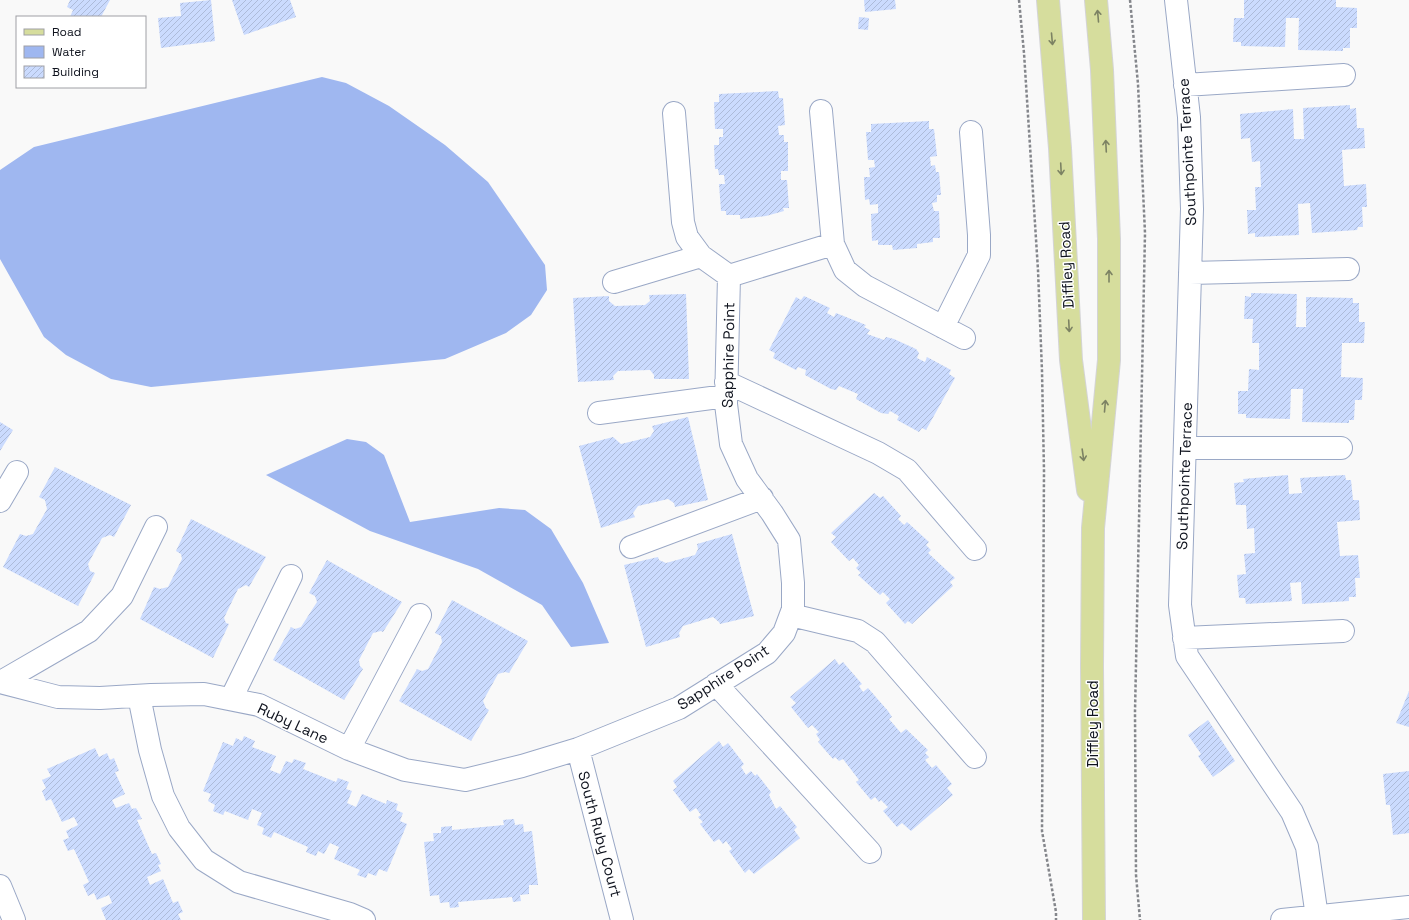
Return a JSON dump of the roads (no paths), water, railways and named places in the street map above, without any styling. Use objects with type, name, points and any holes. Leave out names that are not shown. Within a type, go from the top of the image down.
[{"type":"main road","name":"Diffley Road","points":[[1048,0],[1060,148],[1071,360],[1093,528]]},
{"type":"main road","name":"Diffley Road","points":[[1094,920],[1092,666],[1093,528],[1109,360],[1110,239],[1102,70],[1096,0]]},
{"type":"street","name":"Southpointe Terrace","points":[[1176,0],[1188,116],[1192,209],[1180,605],[1184,638],[1187,656],[1292,812],[1307,847],[1317,917]]},
{"type":"street","points":[[1185,85],[1344,75]]},
{"type":"street","points":[[821,111],[833,244],[845,270],[865,286],[964,338]]},
{"type":"street","points":[[674,113],[683,222],[687,237],[701,256],[729,276],[833,244]]},
{"type":"street","points":[[943,326],[979,255],[979,234],[971,132]]},
{"type":"street","points":[[614,282],[701,256]]},
{"type":"street","points":[[1190,273],[1348,269]]},
{"type":"street","name":"Sapphire Point","points":[[578,749],[679,708],[767,652],[784,633],[793,609],[793,583],[789,540],[762,498],[747,478],[731,444],[726,404],[729,276]]},
{"type":"street","points":[[599,412],[726,389],[878,453],[907,470],[975,549]]},
{"type":"street","points":[[1185,448],[1341,448]]},
{"type":"street","points":[[0,501],[17,472]]},
{"type":"street","points":[[631,546],[762,498]]},
{"type":"street","points":[[0,682],[89,631],[122,596],[156,527]]},
{"type":"street","points":[[231,699],[291,576]]},
{"type":"street","points":[[790,615],[858,631],[875,642],[975,757]]},
{"type":"street","points":[[349,749],[420,616]]},
{"type":"street","points":[[1184,638],[1344,631]]},
{"type":"street","name":"Ruby Lane","points":[[0,682],[58,697],[100,698],[204,694],[259,704],[349,749],[405,770],[466,780],[522,766],[578,749]]},
{"type":"street","points":[[716,684],[870,852]]},
{"type":"street","points":[[139,696],[150,750],[163,796],[179,828],[204,860],[239,882],[350,914],[364,920]]},
{"type":"street","name":"South Ruby Court","points":[[578,749],[622,920]]},
{"type":"street","points":[[0,886],[14,920]]},
{"type":"street","points":[[1282,920],[1359,916],[1409,907]]},
{"type":"water","points":[[322,77],[346,83],[389,106],[445,145],[488,182],[545,265],[547,290],[531,315],[506,333],[445,359],[151,387],[111,379],[66,355],[44,337],[0,259],[0,170],[34,147]]},
{"type":"water","points":[[347,439],[366,442],[384,455],[410,522],[499,508],[525,510],[551,529],[583,583],[609,643],[571,647],[542,605],[478,569],[370,531],[266,475]]}]
